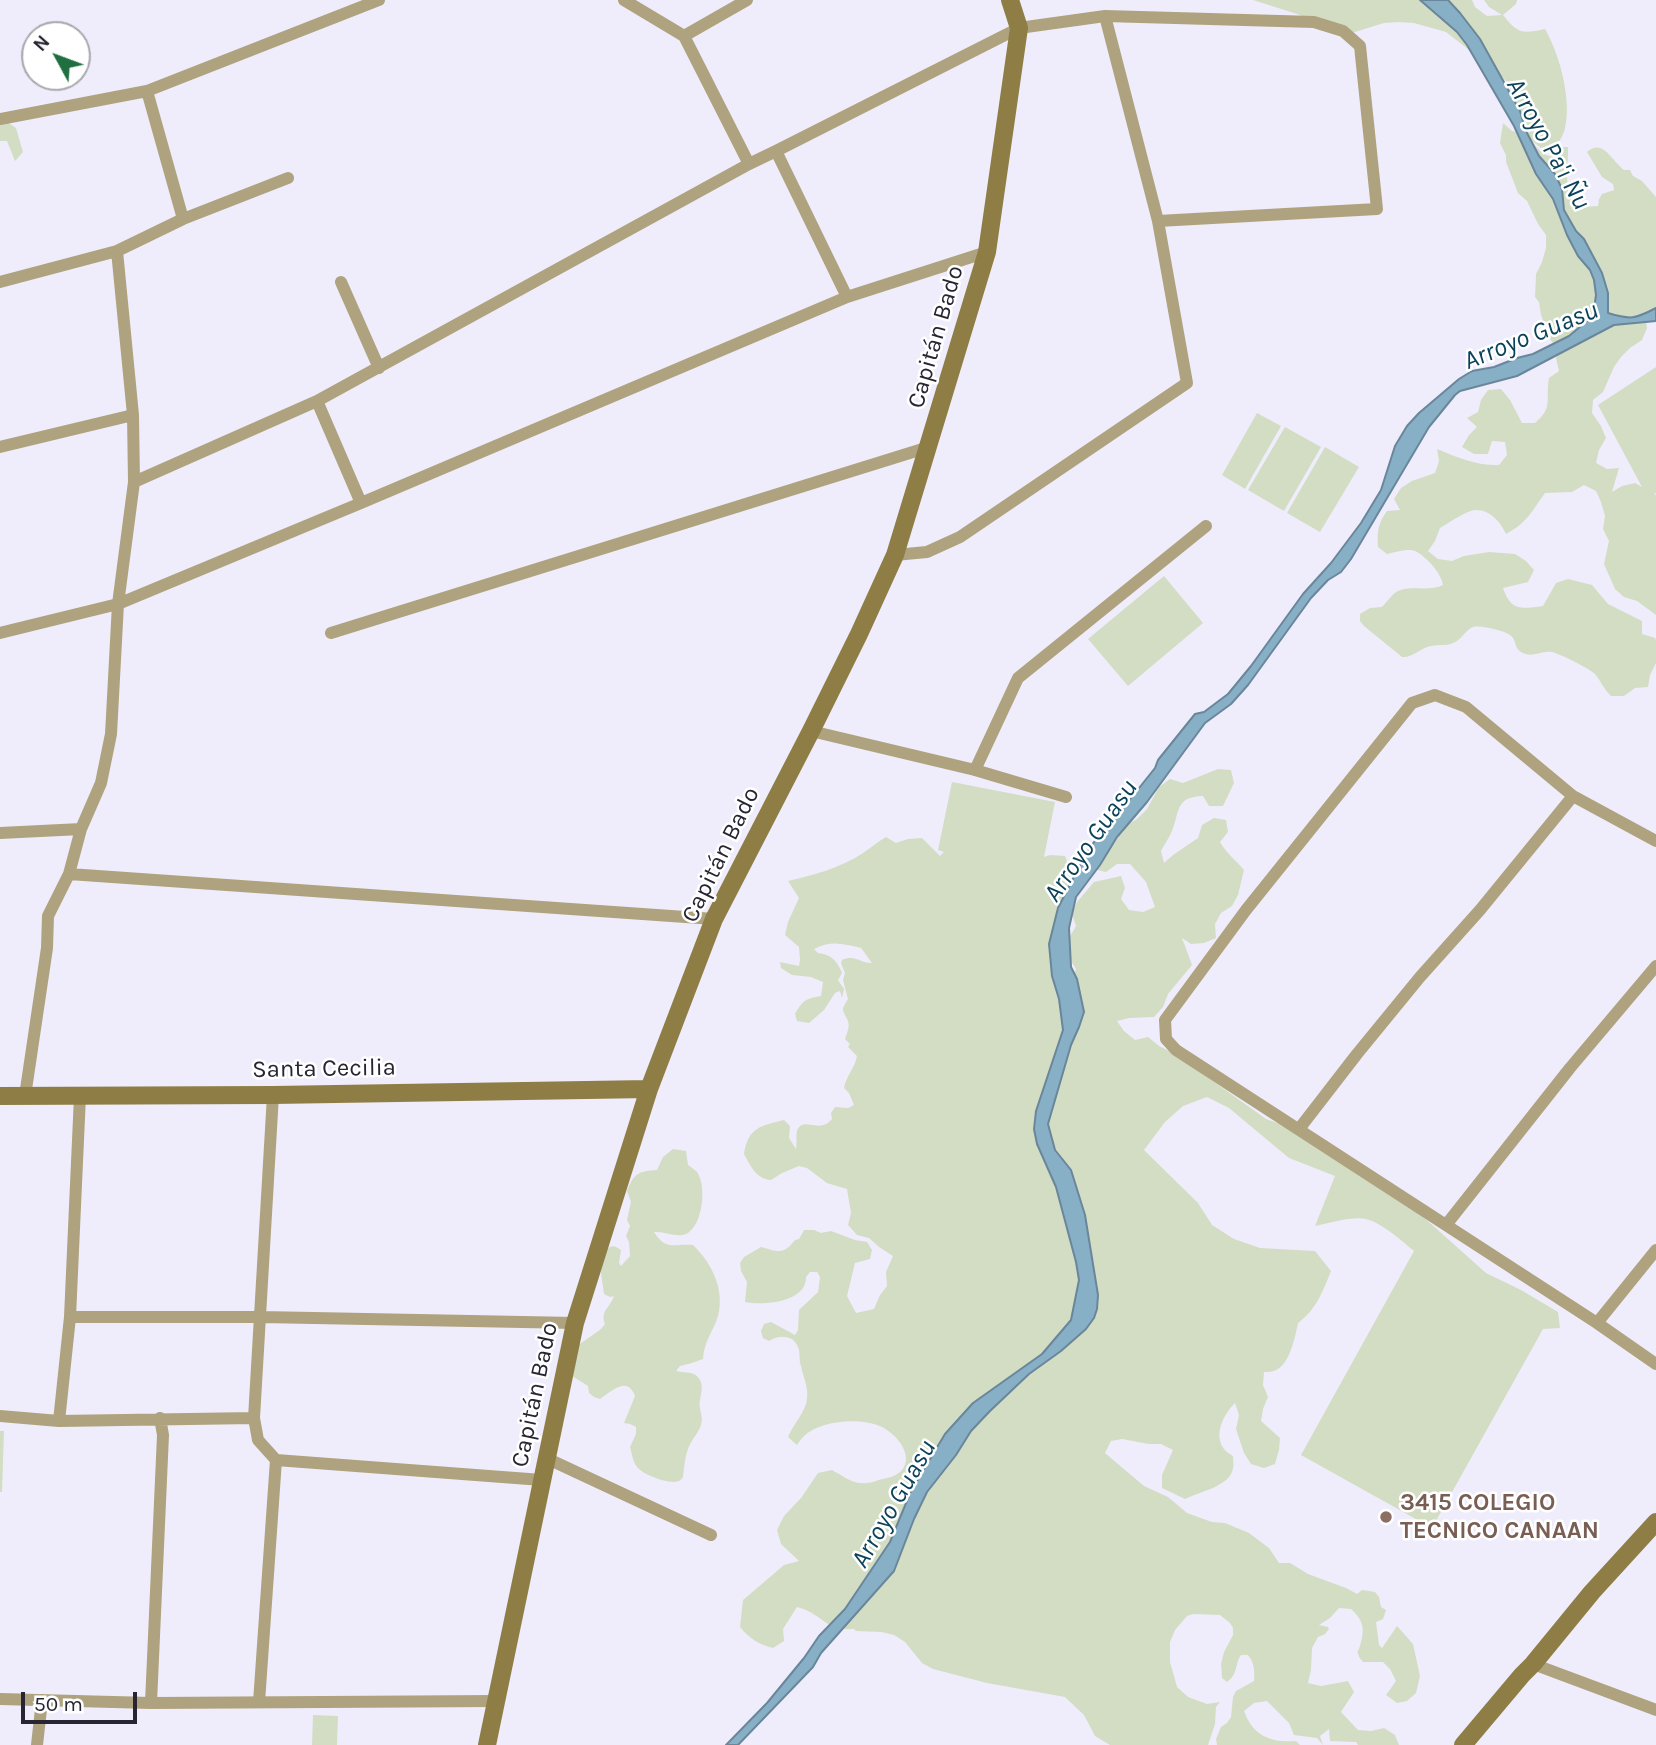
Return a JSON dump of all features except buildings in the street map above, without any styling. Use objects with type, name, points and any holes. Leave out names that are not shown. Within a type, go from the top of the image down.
[{"type":"street","points":[[0,119],[147,91],[379,0]]},
{"type":"street","points":[[624,0],[684,36],[749,164]]},
{"type":"street","points":[[684,36],[747,0]]},
{"type":"street","name":"Capitán Bado","points":[[487,1745],[575,1323],[649,1089],[714,919],[811,731],[895,555],[929,447],[986,252],[1019,28],[1010,0]]},
{"type":"street","points":[[895,555],[927,552],[960,537],[1187,383],[1158,221],[1105,16]]},
{"type":"street","points":[[134,482],[317,401],[749,164],[1019,28],[1105,16],[1314,22],[1343,32],[1360,46],[1377,209],[1158,221]]},
{"type":"street","points":[[147,91],[183,219]]},
{"type":"street","points":[[776,151],[847,298]]},
{"type":"street","points":[[0,282],[117,251],[183,219],[288,177]]},
{"type":"street","points":[[25,1096],[47,948],[48,916],[69,874],[81,828],[102,783],[111,734],[118,604],[134,482],[133,415],[117,251]]},
{"type":"street","points":[[0,634],[118,604],[847,298],[986,252]]},
{"type":"street","points":[[341,282],[379,368]]},
{"type":"street","points":[[317,401],[361,503]]},
{"type":"street","points":[[0,447],[133,415]]},
{"type":"street","points":[[331,633],[929,447]]},
{"type":"street","points":[[975,770],[1018,678],[1206,526]]},
{"type":"street","points":[[1656,841],[1573,796],[1466,707],[1435,695],[1412,704],[1246,910],[1165,1020],[1166,1039],[1176,1050],[1656,1364]]},
{"type":"street","points":[[811,731],[975,770],[1066,797]]},
{"type":"street","points":[[1299,1129],[1420,977],[1480,910],[1573,796]]},
{"type":"street","points":[[0,833],[81,828]]},
{"type":"street","points":[[69,874],[714,919]]},
{"type":"street","points":[[1446,1225],[1570,1068],[1656,966]]},
{"type":"street","name":"Santa Cecilia","points":[[0,1096],[649,1089]]},
{"type":"street","points":[[273,1095],[254,1418],[258,1440],[276,1460],[542,1480]]},
{"type":"street","points":[[60,1421],[70,1317],[80,1096]]},
{"type":"street","points":[[1597,1323],[1656,1250]]},
{"type":"street","points":[[70,1317],[261,1317],[575,1323]]},
{"type":"street","points":[[0,1416],[60,1421],[254,1418]]},
{"type":"street","points":[[151,1703],[163,1435],[160,1418]]},
{"type":"street","points":[[546,1458],[711,1535]]},
{"type":"street","points":[[259,1702],[276,1460]]},
{"type":"street","points":[[1462,1745],[1592,1592],[1649,1540],[1656,1522]]},
{"type":"street","points":[[1533,1664],[1656,1710]]},
{"type":"street","points":[[0,1699],[151,1703],[496,1701]]},
{"type":"street","points":[[37,1745],[42,1700]]},
{"type":"green space","points":[[1253,0],[1472,0],[1475,7],[1487,16],[1502,15],[1489,7],[1484,0],[1517,0],[1503,15],[1521,31],[1545,29],[1556,52],[1566,94],[1564,132],[1556,147],[1541,148],[1531,140],[1541,151],[1554,157],[1562,147],[1568,147],[1567,179],[1574,201],[1580,207],[1598,206],[1602,194],[1614,190],[1613,184],[1602,177],[1587,152],[1593,148],[1607,152],[1624,170],[1630,170],[1633,176],[1642,181],[1656,197],[1656,310],[1645,315],[1647,328],[1642,340],[1630,348],[1614,367],[1603,392],[1593,400],[1592,413],[1606,438],[1596,463],[1607,469],[1619,468],[1612,492],[1635,483],[1642,487],[1598,405],[1656,367],[1656,615],[1615,589],[1604,564],[1609,541],[1603,529],[1605,516],[1601,502],[1596,491],[1584,485],[1572,492],[1545,493],[1524,521],[1506,534],[1491,515],[1476,510],[1468,512],[1440,528],[1428,551],[1438,559],[1452,561],[1489,552],[1515,554],[1534,570],[1528,582],[1503,588],[1509,601],[1517,607],[1543,606],[1556,583],[1568,579],[1592,585],[1608,604],[1642,621],[1642,634],[1655,638],[1656,663],[1648,687],[1635,688],[1624,696],[1611,696],[1595,674],[1581,665],[1552,652],[1525,654],[1518,649],[1510,635],[1482,627],[1471,628],[1454,643],[1431,646],[1402,657],[1360,621],[1360,614],[1370,608],[1382,607],[1398,591],[1443,585],[1437,571],[1419,553],[1409,550],[1387,554],[1378,547],[1379,528],[1384,515],[1387,511],[1400,510],[1394,499],[1401,488],[1435,473],[1439,461],[1437,449],[1459,458],[1499,465],[1507,455],[1505,442],[1492,441],[1488,454],[1474,454],[1462,447],[1477,427],[1467,418],[1478,412],[1481,400],[1488,390],[1501,389],[1522,423],[1535,423],[1547,408],[1549,378],[1559,371],[1556,358],[1560,347],[1550,339],[1535,297],[1536,274],[1546,248],[1546,235],[1527,201],[1518,193],[1500,143],[1503,123],[1512,131],[1518,132],[1513,110],[1514,95],[1507,82],[1495,70],[1446,32],[1414,23],[1399,22],[1384,23],[1355,32],[1341,31]]},
{"type":"green space","points":[[0,120],[16,128],[23,152],[15,161],[7,141],[0,141]]},
{"type":"green space","points":[[1257,413],[1281,426],[1245,489],[1222,475]]},
{"type":"green space","points":[[1285,427],[1321,447],[1284,511],[1248,490]]},
{"type":"green space","points":[[1325,447],[1359,467],[1320,532],[1287,513]]},
{"type":"green space","points":[[1164,576],[1203,623],[1128,686],[1088,639]]},
{"type":"green space","points":[[1218,769],[1231,770],[1234,783],[1223,806],[1209,806],[1203,796],[1187,799],[1180,806],[1172,831],[1161,851],[1164,863],[1198,838],[1202,825],[1214,818],[1226,820],[1228,832],[1220,842],[1244,870],[1238,895],[1232,906],[1221,913],[1215,924],[1216,938],[1191,944],[1182,938],[1192,965],[1168,994],[1163,1007],[1154,1017],[1117,1021],[1135,1040],[1148,1037],[1266,1119],[1291,1128],[1411,1206],[1486,1273],[1558,1312],[1560,1328],[1543,1329],[1432,1528],[1301,1455],[1414,1251],[1385,1228],[1366,1219],[1348,1219],[1315,1226],[1335,1176],[1289,1158],[1229,1108],[1207,1097],[1183,1106],[1165,1122],[1144,1150],[1198,1203],[1212,1225],[1234,1239],[1260,1248],[1315,1251],[1331,1271],[1314,1306],[1298,1323],[1285,1362],[1272,1372],[1264,1372],[1263,1385],[1268,1397],[1261,1421],[1280,1438],[1275,1464],[1264,1468],[1251,1464],[1244,1453],[1236,1429],[1239,1415],[1235,1403],[1224,1418],[1220,1431],[1221,1443],[1233,1456],[1231,1474],[1221,1484],[1185,1499],[1162,1488],[1162,1475],[1173,1450],[1161,1444],[1122,1439],[1111,1441],[1105,1453],[1144,1486],[1168,1497],[1187,1513],[1212,1522],[1225,1523],[1249,1533],[1269,1548],[1279,1563],[1290,1563],[1308,1574],[1357,1594],[1362,1590],[1375,1592],[1381,1607],[1386,1610],[1383,1619],[1376,1622],[1379,1645],[1382,1648],[1397,1626],[1413,1644],[1420,1676],[1416,1693],[1407,1701],[1397,1703],[1386,1695],[1396,1681],[1383,1662],[1363,1662],[1359,1657],[1362,1626],[1359,1617],[1351,1609],[1339,1608],[1319,1625],[1329,1629],[1318,1637],[1312,1648],[1308,1683],[1321,1686],[1348,1681],[1354,1692],[1341,1712],[1358,1730],[1384,1728],[1395,1735],[1399,1745],[1358,1745],[1356,1742],[1330,1741],[1329,1729],[1320,1736],[1323,1745],[1317,1738],[1294,1735],[1289,1723],[1267,1701],[1254,1703],[1244,1711],[1252,1727],[1271,1739],[1296,1741],[1300,1745],[1217,1745],[1216,1739],[1221,1727],[1231,1717],[1236,1691],[1254,1681],[1254,1667],[1248,1655],[1241,1655],[1231,1679],[1227,1682],[1222,1678],[1221,1664],[1233,1635],[1233,1628],[1220,1615],[1187,1616],[1175,1630],[1170,1642],[1170,1662],[1177,1687],[1188,1697],[1207,1704],[1220,1702],[1216,1707],[1215,1724],[1208,1745],[1110,1745],[1095,1736],[1084,1715],[1065,1697],[987,1683],[933,1669],[922,1663],[905,1642],[894,1635],[836,1627],[797,1607],[783,1629],[784,1641],[773,1648],[747,1635],[740,1627],[743,1600],[784,1565],[799,1561],[781,1544],[777,1530],[784,1516],[801,1498],[818,1473],[832,1470],[853,1481],[869,1483],[895,1476],[906,1463],[906,1456],[898,1440],[882,1427],[873,1424],[853,1421],[820,1426],[804,1436],[797,1445],[788,1437],[807,1399],[799,1350],[794,1341],[787,1337],[769,1341],[763,1338],[761,1331],[764,1324],[771,1322],[795,1335],[798,1330],[799,1310],[818,1292],[820,1277],[817,1272],[810,1272],[799,1292],[792,1297],[772,1302],[745,1302],[747,1282],[740,1263],[744,1257],[761,1247],[784,1250],[799,1239],[804,1230],[821,1233],[831,1231],[867,1242],[872,1250],[870,1259],[855,1263],[847,1296],[856,1313],[874,1309],[887,1286],[886,1272],[893,1256],[869,1238],[857,1235],[848,1225],[851,1213],[847,1189],[827,1183],[807,1168],[799,1166],[771,1180],[766,1179],[754,1171],[744,1154],[752,1133],[762,1126],[784,1120],[790,1126],[789,1138],[796,1149],[797,1131],[800,1127],[827,1123],[832,1119],[831,1113],[835,1107],[848,1108],[854,1105],[844,1088],[857,1056],[848,1047],[850,1044],[845,1039],[849,1023],[843,1009],[848,999],[841,963],[842,960],[851,958],[872,963],[861,948],[832,944],[814,949],[833,959],[838,965],[842,973],[838,980],[844,989],[842,998],[840,991],[835,993],[824,1010],[809,1023],[797,1021],[795,1014],[803,1003],[821,996],[823,982],[811,977],[792,975],[781,968],[780,962],[799,966],[800,960],[799,947],[785,935],[799,898],[788,881],[846,863],[886,837],[896,843],[922,838],[940,856],[944,852],[938,850],[952,782],[1055,802],[1044,857],[1065,856],[1070,869],[1070,883],[1055,918],[1071,981],[1076,969],[1063,948],[1076,926],[1072,914],[1077,902],[1094,882],[1121,876],[1125,888],[1121,899],[1129,910],[1143,912],[1155,907],[1146,882],[1130,864],[1117,864],[1106,872],[1094,869],[1125,826],[1147,809],[1159,787],[1170,779],[1183,783]]},
{"type":"green space","points":[[673,1149],[686,1151],[688,1165],[700,1178],[700,1215],[692,1230],[686,1234],[654,1232],[667,1244],[693,1245],[711,1269],[720,1296],[718,1316],[703,1359],[680,1366],[676,1371],[693,1373],[700,1380],[702,1420],[688,1449],[683,1477],[675,1482],[647,1474],[634,1462],[630,1447],[636,1427],[624,1423],[635,1396],[632,1390],[619,1387],[600,1399],[589,1393],[588,1386],[572,1376],[577,1346],[605,1324],[605,1313],[614,1296],[604,1294],[601,1265],[603,1254],[613,1246],[621,1250],[621,1266],[630,1256],[626,1236],[630,1226],[627,1220],[631,1202],[627,1191],[638,1174],[657,1170],[663,1157]]},
{"type":"green space","points":[[0,1431],[4,1431],[2,1492],[0,1492]]},
{"type":"green space","points":[[313,1715],[338,1716],[337,1745],[312,1745]]},
{"type":"water","points":[[1420,0],[1448,0],[1480,39],[1520,111],[1526,131],[1539,156],[1555,174],[1562,189],[1564,210],[1584,239],[1602,273],[1608,293],[1608,313],[1633,317],[1656,308],[1656,321],[1614,325],[1517,376],[1460,391],[1455,395],[1429,427],[1351,559],[1341,572],[1328,580],[1311,598],[1248,685],[1231,704],[1205,723],[1147,802],[1117,837],[1076,897],[1069,928],[1071,967],[1077,979],[1084,1012],[1071,1045],[1048,1124],[1055,1150],[1071,1170],[1085,1215],[1098,1295],[1094,1318],[1086,1329],[1061,1351],[1029,1374],[971,1431],[927,1492],[894,1571],[821,1653],[813,1667],[738,1745],[726,1745],[767,1703],[819,1636],[845,1609],[890,1542],[911,1491],[945,1434],[973,1403],[1042,1354],[1071,1320],[1079,1280],[1076,1262],[1056,1187],[1037,1144],[1034,1129],[1036,1111],[1063,1030],[1059,999],[1052,976],[1049,944],[1058,908],[1084,857],[1195,714],[1204,712],[1228,694],[1303,594],[1331,563],[1361,523],[1381,490],[1395,446],[1419,413],[1472,371],[1533,354],[1569,336],[1593,316],[1596,295],[1590,270],[1578,256],[1553,199],[1536,174],[1514,126],[1467,45],[1457,32]]},
{"type":"place","name":"3415 COLEGIO TECNICO CANAAN","points":[[1386,1517]]},
{"type":"water label","name":"Arroyo Pa'i Ñu","points":[[1548,144]]},
{"type":"water label","name":"Arroyo Guasu","points":[[1531,336]]},
{"type":"water label","name":"Arroyo Guasu","points":[[1091,841]]},
{"type":"water label","name":"Arroyo Guasu","points":[[894,1504]]}]
